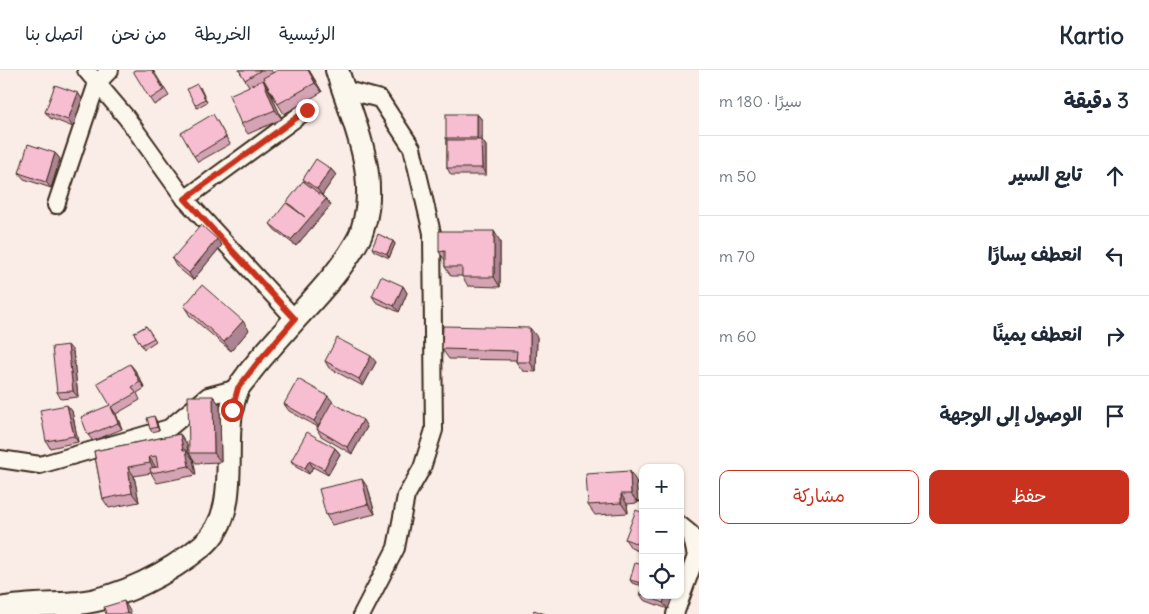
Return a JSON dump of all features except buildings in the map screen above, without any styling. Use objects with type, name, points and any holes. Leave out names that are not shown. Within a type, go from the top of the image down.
[{"type":"main road","points":[[0,609],[15,606],[81,602],[115,595],[160,574],[203,546],[217,528],[226,503],[232,410],[238,388],[346,260],[361,236],[367,210],[368,182],[364,152],[340,79]]},
{"type":"street","points":[[86,70],[126,117],[185,199],[295,319]]},
{"type":"street","points":[[56,204],[97,83],[110,70]]},
{"type":"street","points":[[340,79],[380,99],[412,148],[432,232],[434,430],[422,468],[406,496],[396,548],[362,614]]},
{"type":"street","points":[[185,199],[307,110]]},
{"type":"street","points":[[0,459],[40,466],[169,428],[208,396],[238,388]]},
{"type":"street","points":[[675,614],[696,556],[691,534],[684,528]]},
{"type":"route","points":[[232,410],[238,388],[295,319],[185,199],[307,110]]}]
